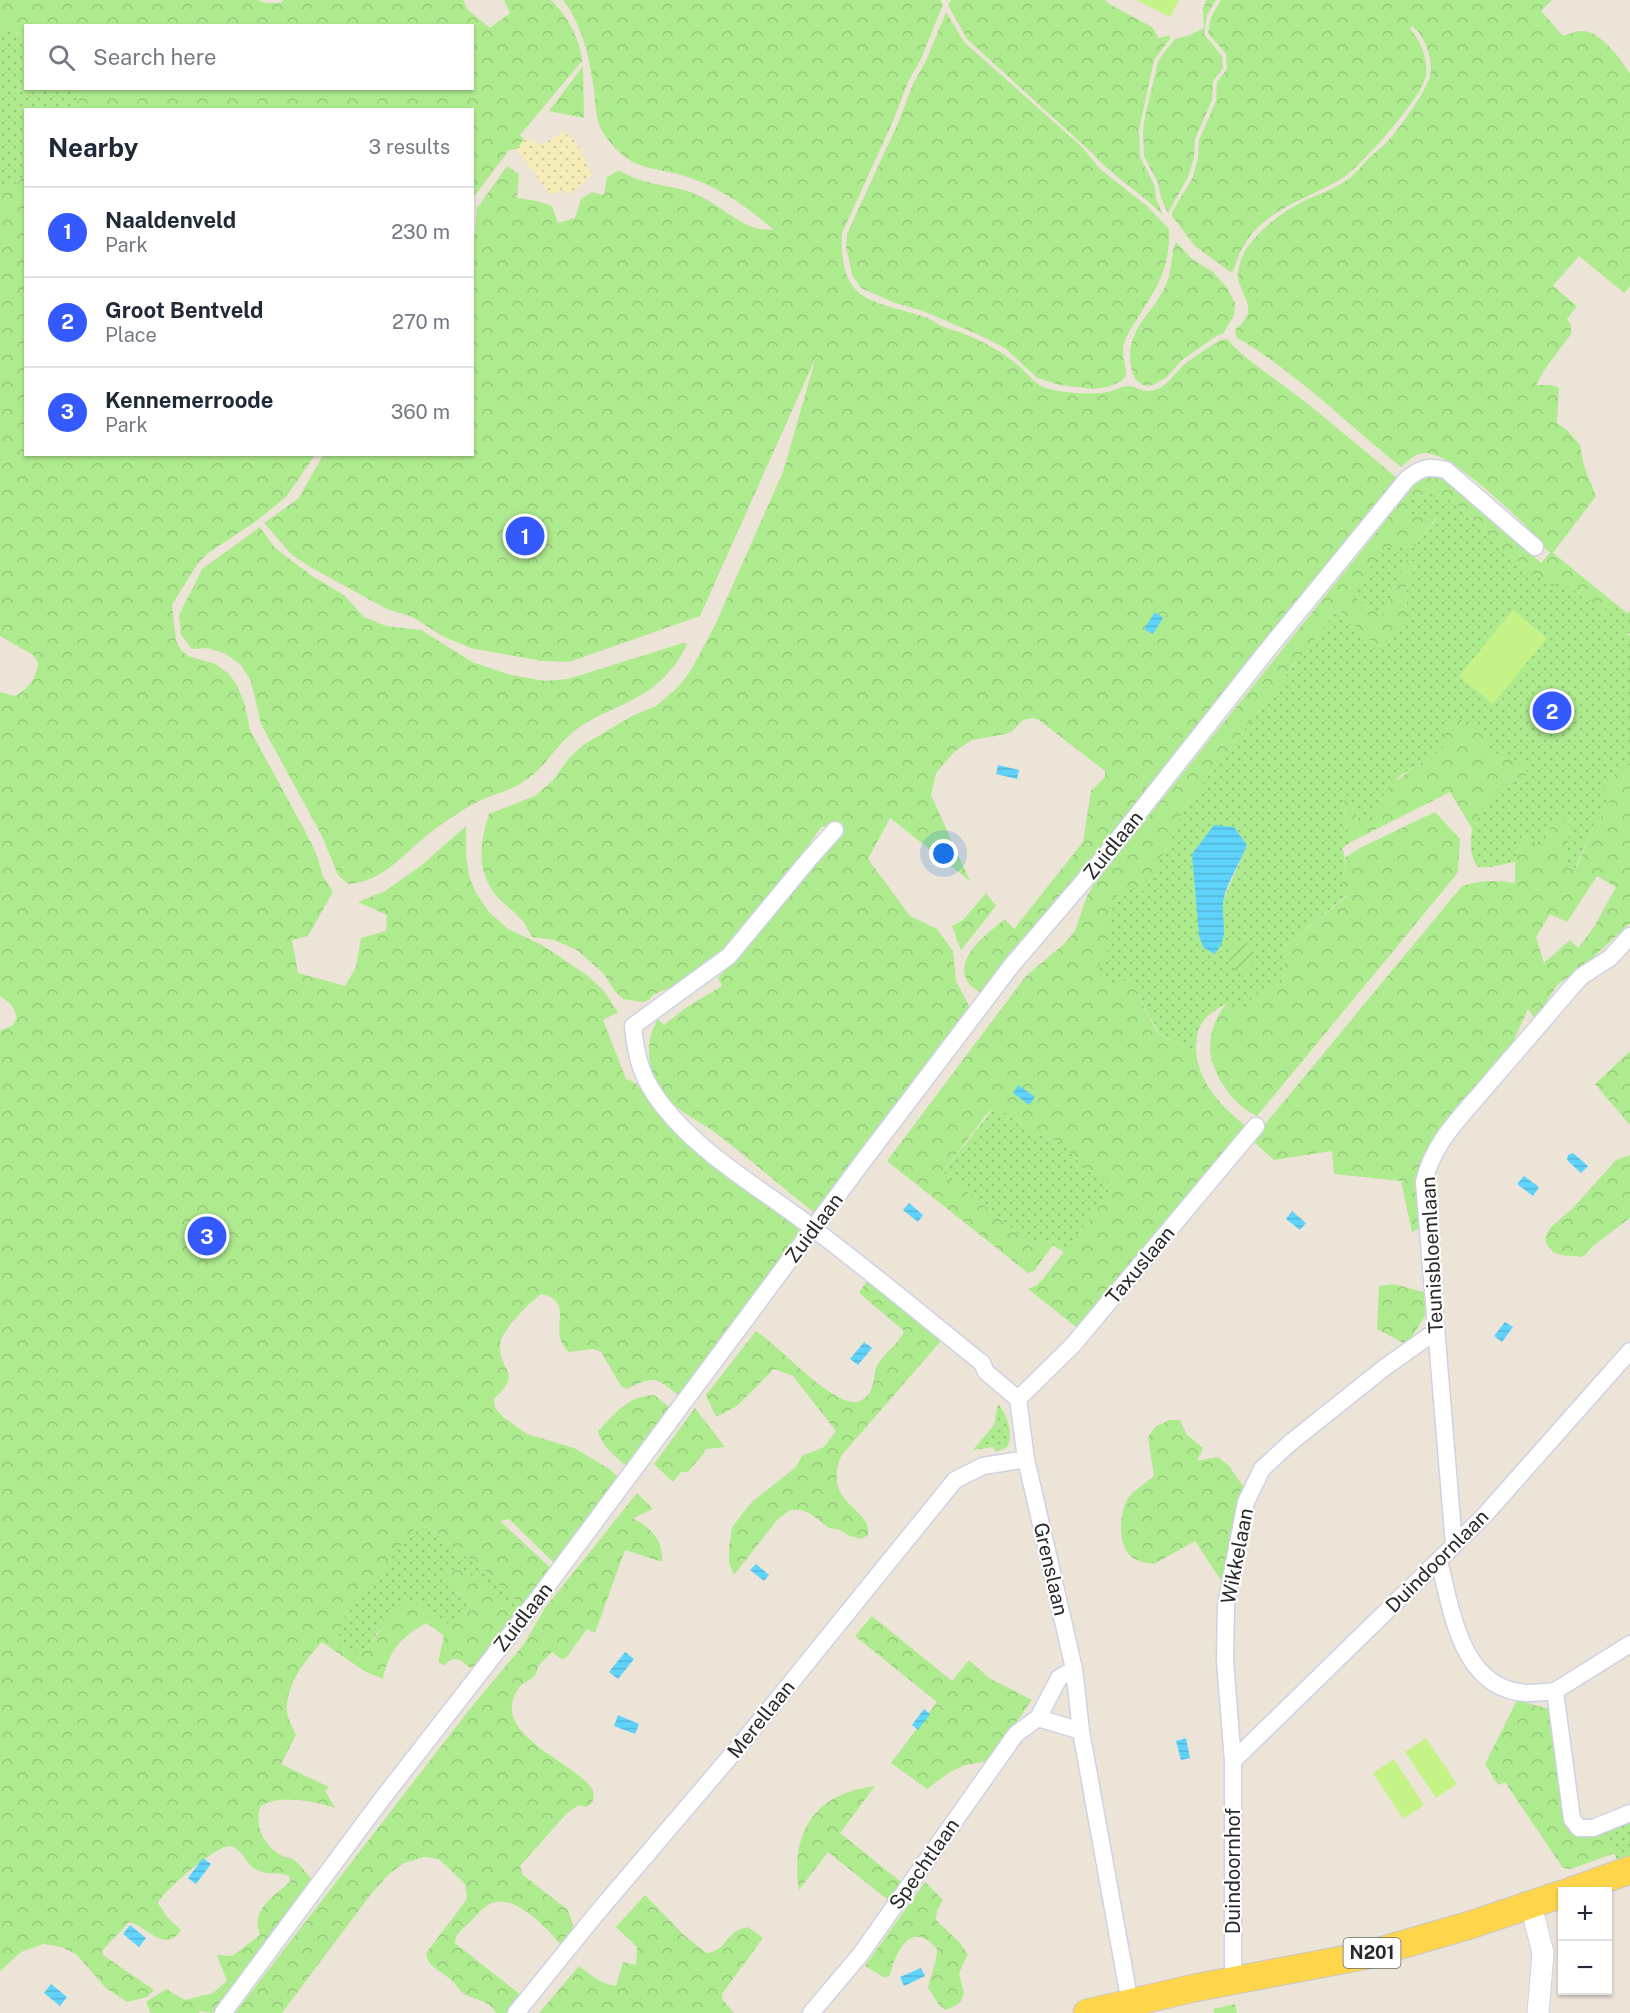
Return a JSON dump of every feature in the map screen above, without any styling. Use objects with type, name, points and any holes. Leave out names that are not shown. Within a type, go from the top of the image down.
[{"type":"main road","points":[[1583,1887],[1630,1870]]},
{"type":"main road","name":"N201","points":[[1087,2013],[1130,2002],[1363,1956],[1558,1896]]},
{"type":"street","name":"Zuidlaan","points":[[223,2013],[382,1799],[536,1601],[1012,965],[1100,862],[1261,658],[1407,479],[1418,471],[1431,467],[1446,470],[1535,547]]},
{"type":"street","points":[[835,830],[729,956],[633,1026],[635,1054],[643,1075],[662,1105],[704,1148],[814,1228],[982,1363],[986,1372],[1018,1400]]},
{"type":"street","name":"Teunisbloemlaan","points":[[1454,1545],[1424,1182],[1434,1151],[1457,1120],[1576,982],[1610,958],[1630,936]]},
{"type":"street","name":"Taxuslaan","points":[[1018,1400],[1073,1346],[1256,1126]]},
{"type":"street","name":"Wikkelaan","points":[[1233,1761],[1226,1661],[1226,1605],[1246,1502],[1262,1468],[1384,1368],[1436,1331]]},
{"type":"street","name":"Duindoornlaan","points":[[1233,1761],[1439,1561],[1498,1500],[1630,1351]]},
{"type":"street","name":"Grenslaan","points":[[1018,1400],[1026,1459],[1074,1669],[1081,1731],[1130,2002]]},
{"type":"street","name":"Merellaan","points":[[516,2013],[597,1913],[746,1738],[955,1480],[983,1466],[1026,1459]]},
{"type":"street","points":[[1439,1561],[1457,1631],[1474,1665],[1486,1678],[1501,1687],[1525,1693],[1555,1692],[1630,1644]]},
{"type":"street","name":"Spechtlaan","points":[[812,2013],[860,1954],[1016,1734],[1038,1718],[1059,1678],[1074,1669]]},
{"type":"street","points":[[1555,1692],[1572,1819],[1580,1828],[1600,1826],[1630,1813]]},
{"type":"street","points":[[1038,1718],[1081,1731]]},
{"type":"street","name":"Duindoornhof","points":[[1233,1761],[1233,1964],[1236,1981]]},
{"type":"street","points":[[1531,1905],[1543,1953],[1538,2013]]},
{"type":"green space","points":[[0,0],[257,0],[266,3],[281,3],[283,0],[463,0],[468,10],[490,28],[510,13],[504,0],[551,0],[572,28],[579,44],[582,61],[520,135],[524,139],[517,149],[509,150],[474,197],[474,108],[74,108],[79,90],[474,90],[474,24],[24,24],[24,36],[0,29]]},
{"type":"green space","points":[[563,0],[940,0],[943,4],[921,59],[908,82],[893,121],[842,233],[845,270],[856,290],[869,299],[922,316],[974,338],[1005,355],[1040,385],[1062,392],[1101,393],[1129,386],[1144,391],[1153,390],[1169,381],[1194,357],[1220,340],[1227,339],[1251,361],[1308,404],[1397,478],[1274,634],[982,994],[971,986],[965,976],[964,967],[967,957],[981,939],[1005,919],[1014,929],[1083,842],[1091,791],[1105,777],[1105,771],[1039,720],[1033,718],[1023,720],[1006,734],[972,740],[954,752],[936,773],[931,795],[970,881],[890,818],[868,859],[910,916],[937,929],[953,951],[956,981],[970,1008],[817,1215],[717,1134],[686,1114],[665,1096],[652,1071],[649,1045],[658,1019],[664,1025],[687,1007],[722,986],[718,978],[771,918],[836,832],[822,826],[787,876],[720,957],[678,984],[643,1002],[623,999],[604,974],[577,950],[554,940],[532,937],[523,921],[489,885],[482,865],[483,835],[489,814],[535,796],[553,780],[570,757],[583,745],[632,716],[656,706],[678,687],[690,672],[715,625],[783,472],[816,357],[700,616],[569,662],[541,661],[471,648],[442,636],[413,617],[387,609],[312,568],[292,555],[264,523],[299,498],[322,456],[474,456],[474,236],[477,208],[507,166],[519,174],[517,198],[552,206],[558,223],[575,218],[581,199],[592,192],[604,195],[607,177],[619,170],[645,181],[690,192],[757,229],[774,230],[715,188],[680,174],[646,167],[626,158],[617,149],[602,132],[584,42]]},
{"type":"green space","points":[[951,0],[1105,0],[1152,27],[1159,38],[1170,35],[1169,40],[1154,60],[1139,130],[1140,157],[1154,184],[1156,198],[1163,215],[1108,169],[967,39],[948,5]]},
{"type":"green space","points":[[1136,0],[1179,0],[1170,17]]},
{"type":"green space","points":[[1206,0],[1216,0],[1207,15],[1204,34],[1222,56],[1223,68],[1213,81],[1212,100],[1195,139],[1194,158],[1188,177],[1168,213],[1161,198],[1158,183],[1144,156],[1145,116],[1158,62],[1175,39],[1204,28],[1203,10]]},
{"type":"green space","points":[[1221,0],[1552,0],[1541,11],[1563,36],[1581,31],[1595,35],[1616,54],[1630,74],[1630,286],[1624,293],[1579,256],[1553,286],[1577,306],[1567,319],[1571,325],[1571,334],[1536,385],[1552,385],[1559,388],[1557,423],[1568,431],[1580,445],[1584,466],[1596,496],[1553,553],[1627,613],[1630,611],[1630,618],[1600,595],[1609,619],[1558,577],[1553,588],[1508,554],[1453,501],[1430,492],[1411,499],[1409,515],[1436,518],[1415,546],[1385,548],[1350,594],[1383,616],[1406,560],[1421,562],[1406,581],[1407,615],[1378,647],[1338,609],[1185,806],[1144,891],[1121,887],[1108,919],[1109,948],[1096,971],[1114,986],[1130,979],[1158,1034],[1196,1051],[1207,1085],[1221,1104],[1248,1128],[1080,1330],[1028,1289],[1042,1280],[1110,1193],[1106,1180],[1085,1169],[1062,1143],[1045,1138],[1006,1113],[993,1109],[986,1115],[943,1172],[1034,1247],[1046,1241],[1053,1245],[1034,1271],[1028,1273],[887,1161],[1026,976],[1064,944],[1075,931],[1087,896],[1094,884],[1423,474],[1444,476],[1541,563],[1550,553],[1514,514],[1461,469],[1434,455],[1424,453],[1414,456],[1401,467],[1300,382],[1236,337],[1235,330],[1248,313],[1247,303],[1238,279],[1240,263],[1246,249],[1266,226],[1302,202],[1350,178],[1386,143],[1422,94],[1429,79],[1431,65],[1425,43],[1412,26],[1410,29],[1425,56],[1426,75],[1415,98],[1404,113],[1367,157],[1347,175],[1281,210],[1260,225],[1243,247],[1233,272],[1229,271],[1195,246],[1172,216],[1172,212],[1192,179],[1198,158],[1199,140],[1216,101],[1217,82],[1227,69],[1226,54],[1208,33],[1211,17]]},
{"type":"green space","points":[[946,12],[964,42],[1083,148],[1100,169],[1147,206],[1169,229],[1168,252],[1163,272],[1124,343],[1126,376],[1108,387],[1093,389],[1060,385],[1037,378],[1005,348],[923,311],[895,303],[861,288],[852,275],[846,247],[847,234]]},
{"type":"green space","points":[[0,29],[24,36],[24,90],[79,90],[79,97],[74,108],[24,108],[24,178],[12,186],[0,190]]},
{"type":"green space","points":[[583,66],[584,118],[549,111]]},
{"type":"green space","points":[[24,178],[24,456],[314,456],[286,497],[255,522],[208,553],[198,563],[172,605],[176,641],[182,651],[188,656],[215,664],[228,673],[237,685],[245,705],[250,730],[304,829],[316,853],[323,876],[333,892],[308,936],[292,940],[298,973],[345,986],[356,967],[361,938],[386,931],[387,915],[358,902],[385,891],[422,865],[466,826],[469,876],[476,893],[489,912],[508,929],[542,945],[588,976],[603,990],[618,1012],[603,1020],[626,1079],[641,1089],[660,1114],[790,1218],[803,1233],[684,1400],[658,1381],[645,1381],[627,1389],[621,1386],[601,1352],[593,1349],[569,1352],[562,1344],[560,1310],[558,1303],[552,1298],[541,1294],[510,1325],[500,1345],[509,1377],[503,1390],[494,1399],[495,1408],[503,1417],[527,1434],[574,1448],[608,1468],[623,1481],[556,1565],[509,1519],[500,1521],[553,1570],[528,1604],[515,1600],[475,1561],[457,1552],[448,1541],[428,1527],[414,1529],[345,1617],[336,1642],[344,1652],[353,1654],[367,1648],[402,1601],[424,1606],[448,1624],[462,1619],[472,1601],[459,1592],[451,1590],[444,1572],[460,1569],[483,1584],[517,1616],[478,1664],[470,1668],[460,1660],[452,1659],[444,1665],[438,1662],[444,1636],[427,1623],[398,1645],[385,1669],[383,1679],[364,1671],[322,1642],[310,1656],[298,1672],[290,1690],[287,1711],[296,1735],[281,1764],[329,1787],[325,1791],[335,1808],[297,1800],[277,1800],[260,1807],[260,1830],[267,1843],[278,1853],[294,1860],[313,1881],[213,2013],[199,2011],[199,2013],[151,2013],[146,2002],[166,1989],[185,2000],[213,1993],[227,1981],[217,1955],[232,1956],[260,1935],[258,1918],[261,1911],[270,1899],[290,1882],[289,1876],[265,1873],[253,1868],[238,1850],[230,1846],[214,1852],[191,1869],[158,1903],[167,1917],[181,1930],[175,1937],[169,1940],[162,1939],[129,1922],[102,1951],[103,1955],[154,1990],[147,1997],[127,2002],[106,1988],[76,1954],[61,1947],[43,1944],[21,1952],[0,1971],[0,1031],[13,1025],[17,1017],[12,1005],[0,996],[0,692],[15,696],[24,690],[34,678],[38,662],[33,655],[0,636],[0,190],[12,186]]},
{"type":"green space","points":[[1176,242],[1192,259],[1213,272],[1228,289],[1235,303],[1234,315],[1223,334],[1218,335],[1182,360],[1167,377],[1153,385],[1146,386],[1137,381],[1133,373],[1130,353],[1132,342],[1136,331],[1167,282]]},
{"type":"green space","points":[[1430,492],[1453,501],[1508,554],[1552,587],[1557,576],[1608,618],[1599,594],[1630,618],[1630,633],[1626,634],[1630,636],[1630,765],[1622,765],[1611,804],[1594,825],[1575,869],[1566,862],[1570,817],[1554,821],[1540,850],[1524,830],[1515,862],[1491,867],[1477,867],[1471,849],[1475,820],[1484,802],[1493,792],[1512,776],[1520,779],[1520,761],[1482,752],[1444,749],[1401,775],[1382,798],[1377,816],[1369,825],[1361,825],[1342,789],[1348,839],[1351,842],[1342,848],[1345,860],[1343,883],[1347,895],[1286,946],[1282,984],[1254,993],[1246,1013],[1227,1003],[1203,1021],[1196,1041],[1196,1051],[1159,1034],[1130,979],[1114,986],[1095,971],[1108,948],[1108,919],[1121,887],[1164,853],[1185,806],[1338,609],[1378,647],[1407,615],[1406,581],[1420,562],[1406,561],[1383,616],[1349,594],[1385,547],[1415,546],[1436,519],[1408,515],[1411,499]],"holes":[[[1234,827],[1247,845],[1224,898]]]},
{"type":"green space","points":[[260,527],[275,548],[312,576],[344,595],[364,617],[386,626],[421,630],[472,662],[511,675],[545,681],[568,679],[683,643],[687,644],[676,664],[660,681],[632,700],[581,726],[523,782],[481,800],[455,815],[383,872],[361,882],[348,884],[338,875],[322,836],[261,724],[251,681],[241,665],[226,654],[207,648],[192,649],[181,635],[179,615],[202,569]]},
{"type":"green space","points":[[1513,610],[1547,638],[1493,704],[1459,676]]},
{"type":"green space","points":[[1459,719],[1490,738],[1483,752],[1520,761],[1529,774],[1520,779],[1512,776],[1499,788],[1483,806],[1473,830],[1450,792],[1351,842],[1348,839],[1342,787],[1361,824],[1369,824],[1390,788],[1411,769],[1443,749],[1443,724]]},
{"type":"green space","points":[[1622,765],[1630,765],[1630,923],[1585,965],[1558,984],[1535,1019],[1528,1009],[1509,1051],[1435,1141],[1420,1228],[1412,1232],[1401,1181],[1334,1174],[1332,1151],[1274,1160],[1252,1140],[1462,886],[1488,881],[1515,883],[1515,862],[1524,829],[1540,849],[1554,821],[1570,817],[1566,862],[1576,869],[1594,825],[1611,804],[1602,792]],"holes":[[[1597,876],[1616,887],[1594,927],[1578,948],[1570,940],[1544,963],[1536,937],[1550,914],[1567,922]]]},
{"type":"green space","points":[[1435,812],[1460,839],[1456,875],[1257,1116],[1249,1112],[1226,1089],[1212,1060],[1211,1038],[1220,1014],[1227,1003],[1246,1013],[1254,993],[1282,984],[1286,946],[1347,896],[1342,885],[1346,857]]},
{"type":"green space","points":[[986,893],[996,906],[961,950],[952,926],[963,920]]},
{"type":"green space","points":[[1247,943],[1255,960],[1243,972],[1235,970],[1227,954],[1233,944]]},
{"type":"green space","points":[[1630,1051],[1630,1125],[1595,1084]]},
{"type":"green space","points":[[993,1109],[1006,1113],[1045,1138],[1062,1143],[1085,1169],[1106,1180],[1110,1193],[1064,1252],[1046,1241],[1034,1247],[943,1172]]},
{"type":"green space","points":[[1630,1155],[1630,1218],[1581,1257],[1553,1252],[1545,1238],[1550,1228],[1573,1208],[1616,1160]]},
{"type":"green space","points":[[868,1279],[941,1341],[841,1456],[837,1473],[838,1486],[842,1496],[863,1518],[868,1535],[861,1539],[850,1536],[838,1529],[829,1528],[811,1514],[801,1510],[790,1510],[778,1519],[734,1575],[729,1563],[732,1528],[753,1501],[796,1467],[802,1456],[824,1447],[836,1431],[793,1376],[774,1369],[737,1406],[716,1417],[706,1395],[756,1331],[831,1393],[853,1402],[864,1398],[871,1390],[878,1364],[904,1331],[859,1293]]},
{"type":"green space","points":[[1394,1284],[1430,1294],[1430,1307],[1407,1345],[1377,1329],[1379,1286]]},
{"type":"green space","points":[[654,1395],[676,1412],[631,1470],[607,1448],[598,1431],[616,1412],[629,1403],[644,1396]]},
{"type":"green space","points":[[998,1404],[1008,1425],[1010,1437],[1007,1447],[996,1452],[993,1447],[973,1450],[994,1425]]},
{"type":"green space","points":[[695,1408],[725,1447],[706,1449],[688,1472],[681,1472],[673,1482],[654,1464]]},
{"type":"green space","points":[[1170,1420],[1180,1420],[1187,1435],[1203,1448],[1197,1461],[1218,1457],[1229,1466],[1245,1489],[1224,1585],[1195,1541],[1154,1564],[1135,1559],[1129,1554],[1122,1541],[1121,1524],[1126,1502],[1135,1491],[1154,1476],[1148,1437],[1155,1427]]},
{"type":"green space","points":[[637,1493],[653,1509],[633,1518],[646,1526],[655,1536],[661,1547],[662,1562],[625,1550],[595,1633],[587,1629],[566,1658],[561,1659],[552,1652],[539,1665],[536,1674],[518,1689],[512,1705],[514,1719],[522,1732],[580,1776],[592,1788],[594,1796],[592,1803],[586,1807],[579,1805],[567,1813],[520,1866],[523,1875],[568,1910],[573,1925],[566,1952],[545,1927],[525,1911],[505,1902],[492,1903],[460,1931],[455,1943],[526,1999],[514,2013],[496,2013],[486,2003],[464,1994],[429,1962],[426,1953],[465,1902],[467,1898],[465,1884],[439,1859],[424,1857],[404,1863],[389,1874],[371,1894],[282,2013],[235,2013],[469,1710],[524,1644],[545,1608]]},
{"type":"green space","points":[[428,1527],[448,1541],[457,1552],[475,1561],[515,1600],[528,1604],[517,1616],[499,1599],[458,1592],[472,1601],[462,1619],[448,1624],[424,1606],[385,1625],[362,1652],[350,1654],[343,1651],[336,1642],[345,1617],[413,1529]]},
{"type":"green space","points":[[872,1616],[952,1681],[969,1660],[989,1678],[1032,1700],[988,1761],[965,1765],[950,1772],[927,1789],[891,1763],[937,1702],[855,1636]]},
{"type":"green space","points":[[1517,1700],[1552,1710],[1565,1822],[1588,1836],[1603,1833],[1615,1853],[1571,1869],[1563,1868],[1505,1782],[1498,1785],[1485,1764]]},
{"type":"green space","points":[[1426,1738],[1457,1784],[1436,1798],[1405,1752]]},
{"type":"green space","points":[[1394,1759],[1424,1805],[1403,1819],[1373,1773]]},
{"type":"green space","points":[[875,1786],[840,1833],[901,1882],[888,1900],[828,1852],[799,1890],[797,1869],[799,1850],[803,1833],[811,1819],[822,1807],[837,1797],[854,1790]]},
{"type":"green space","points":[[1630,1819],[1630,1857],[1618,1861],[1603,1833]]},
{"type":"green space","points":[[925,1882],[943,1900],[937,1911],[936,1920],[968,1954],[959,1973],[964,1994],[960,2003],[946,2010],[939,2005],[928,1988],[937,1949],[928,1941],[920,1937],[906,1942],[896,1957],[890,1975],[885,1978],[865,1966]]},
{"type":"green space","points":[[645,1895],[684,1935],[706,1953],[718,1949],[734,1932],[740,1929],[748,1927],[763,1938],[722,1994],[722,1999],[734,2013],[539,2013],[579,1966],[601,1981],[616,1986],[623,1962],[636,1965],[637,1947],[616,1927]]},
{"type":"green space","points":[[1235,2004],[1237,2013],[1214,2013],[1213,2009]]},
{"type":"sand","points":[[563,132],[576,141],[592,175],[571,194],[562,190],[550,195],[517,149],[524,139],[541,145]]},
{"type":"water","points":[[1155,612],[1163,618],[1153,634],[1144,629]]},
{"type":"water","points":[[998,765],[1019,770],[1017,779],[996,774]]},
{"type":"water","points":[[1214,825],[1234,827],[1247,845],[1224,897],[1224,934],[1214,954],[1203,947],[1199,936],[1192,854]]},
{"type":"water","points":[[1018,1085],[1035,1097],[1029,1105],[1013,1093]]},
{"type":"water","points":[[1573,1153],[1588,1166],[1581,1173],[1567,1160],[1568,1155]]},
{"type":"water","points":[[1524,1176],[1539,1187],[1533,1196],[1517,1184]]},
{"type":"water","points":[[909,1203],[923,1215],[918,1222],[903,1210]]},
{"type":"water","points":[[1292,1211],[1306,1223],[1300,1230],[1286,1219]]},
{"type":"water","points":[[1505,1322],[1513,1327],[1502,1342],[1494,1336]]},
{"type":"water","points":[[864,1342],[872,1348],[858,1365],[850,1359]]},
{"type":"water","points":[[756,1564],[769,1575],[764,1581],[750,1570]]},
{"type":"water","points":[[625,1652],[634,1659],[618,1679],[609,1672]]},
{"type":"water","points":[[924,1709],[930,1714],[918,1730],[912,1725]]},
{"type":"water","points":[[618,1715],[639,1724],[635,1734],[614,1726]]},
{"type":"water","points":[[1186,1738],[1190,1758],[1181,1760],[1176,1741]]},
{"type":"water","points":[[203,1858],[211,1864],[196,1884],[188,1878]]},
{"type":"water","points":[[130,1925],[146,1938],[139,1947],[123,1934]]},
{"type":"water","points":[[921,1968],[925,1976],[904,1986],[900,1977]]},
{"type":"water","points":[[51,1984],[67,1997],[60,2006],[44,1993]]},
{"type":"place","name":"Naaldenveld","points":[[525,536]]},
{"type":"place","name":"Groot Bentveld","points":[[1552,711]]},
{"type":"place","name":"Kennemerroode","points":[[207,1236]]}]
